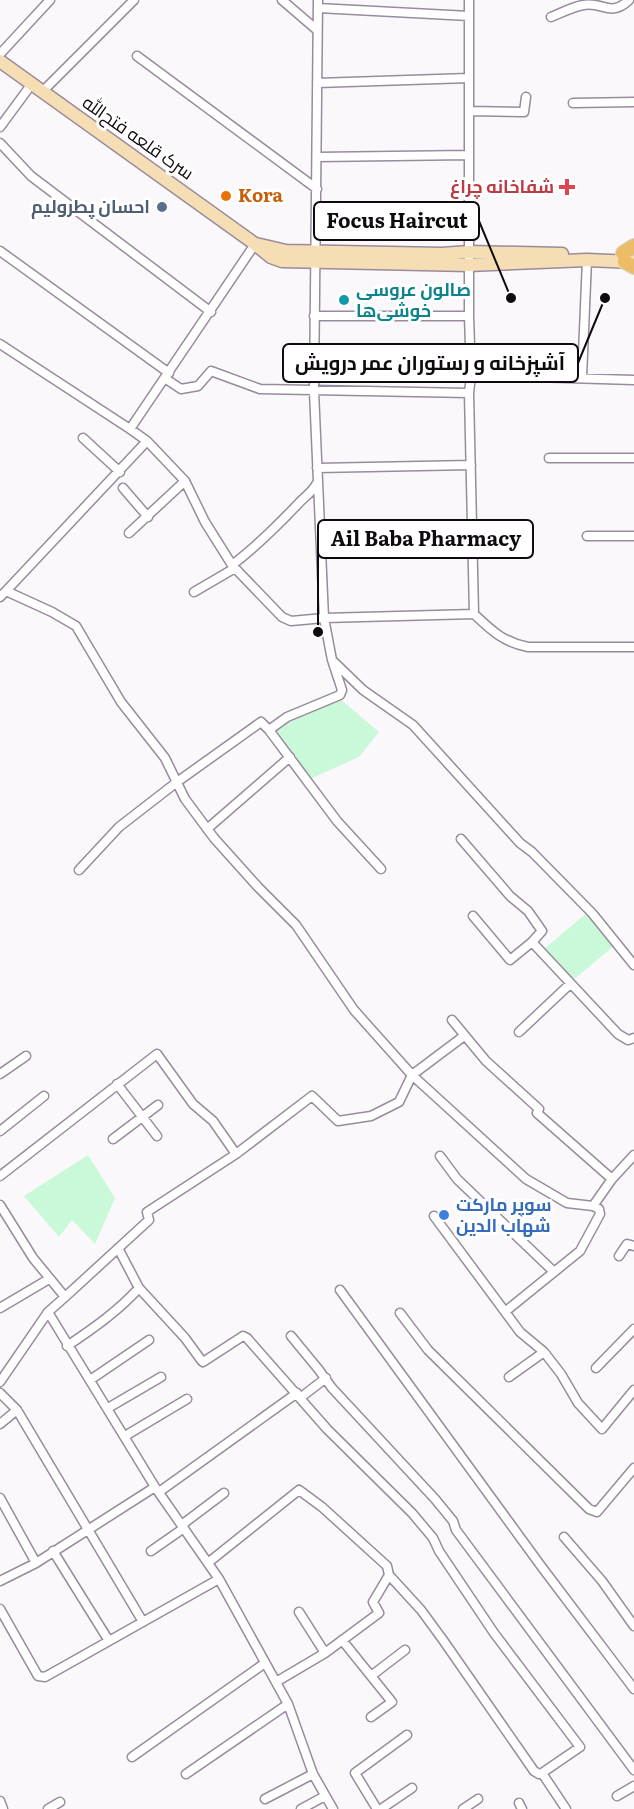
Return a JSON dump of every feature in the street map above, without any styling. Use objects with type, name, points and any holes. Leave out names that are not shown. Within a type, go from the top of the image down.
[{"type":"main road","name":"سرک قلعه فتح‌الله","points":[[0,61],[271,257],[282,261],[316,256],[470,252],[631,257]]},
{"type":"main road","name":"سرک قلعه فتح‌الله","points":[[316,256],[470,265],[631,257]]},
{"type":"street","points":[[0,54],[50,0]]},
{"type":"street","points":[[42,92],[134,0]]},
{"type":"street","points":[[282,0],[317,30]]},
{"type":"street","points":[[469,0],[471,375],[469,393],[474,614]]},
{"type":"street","points":[[550,17],[586,4],[615,9],[622,7],[629,0]]},
{"type":"street","points":[[269,730],[288,717],[340,695],[342,690],[332,660],[324,618],[317,483],[314,316],[318,4],[469,16]]},
{"type":"street","points":[[137,56],[316,189]]},
{"type":"street","points":[[317,83],[469,78]]},
{"type":"street","points":[[0,127],[31,85]]},
{"type":"street","points":[[469,111],[524,112],[526,97]]},
{"type":"street","points":[[573,103],[634,102]]},
{"type":"street","points":[[0,144],[30,176],[211,312]]},
{"type":"street","points":[[317,157],[469,155]]},
{"type":"street","points":[[130,429],[168,376],[255,244]]},
{"type":"street","points":[[0,251],[168,376],[181,389],[198,386],[211,371],[260,388],[469,393]]},
{"type":"street","points":[[582,377],[587,260]]},
{"type":"street","points":[[314,316],[469,316]]},
{"type":"street","points":[[0,344],[147,441],[185,481],[205,522],[233,567],[282,618],[291,621],[474,614],[511,644],[528,647],[634,647]]},
{"type":"street","points":[[471,375],[634,380]]},
{"type":"street","points":[[83,438],[120,472]]},
{"type":"street","points":[[147,441],[3,594],[52,612],[76,626],[122,702],[165,758],[185,799],[207,829],[258,887],[296,925],[354,1010],[412,1075],[526,1179],[567,1203],[593,1206],[598,1209],[600,1214],[584,1246],[506,1311]]},
{"type":"street","points":[[549,458],[634,458]]},
{"type":"street","points":[[317,468],[471,465]]},
{"type":"street","points":[[129,533],[148,518],[185,481]]},
{"type":"street","points":[[194,592],[233,567],[311,493],[317,483]]},
{"type":"street","points":[[123,488],[148,518]]},
{"type":"street","points":[[587,536],[634,536]]},
{"type":"street","points":[[321,545],[473,540]]},
{"type":"street","points":[[332,660],[363,690],[413,725],[520,843],[532,852],[592,913],[634,965]]},
{"type":"street","points":[[79,870],[120,827],[177,782],[261,722],[337,821],[381,869]]},
{"type":"street","points":[[207,829],[290,757]]},
{"type":"street","points":[[461,839],[510,897],[528,911],[542,931],[510,960],[473,916]]},
{"type":"street","points":[[532,942],[618,1034],[628,1040],[634,1038]]},
{"type":"street","points":[[519,1032],[570,984]]},
{"type":"street","points":[[452,1020],[486,1061],[539,1108],[537,1113],[612,1179]]},
{"type":"street","points":[[0,1382],[48,1312],[149,1220],[147,1212],[236,1154],[312,1096],[338,1121],[371,1116],[399,1102],[412,1075],[464,1036]]},
{"type":"street","points":[[0,1176],[155,1055],[159,1055],[193,1104],[213,1121],[236,1154]]},
{"type":"street","points":[[0,1074],[26,1056]]},
{"type":"street","points":[[117,1084],[157,1136]]},
{"type":"street","points":[[0,1131],[44,1096]]},
{"type":"street","points":[[113,1139],[158,1105]]},
{"type":"street","points":[[593,1206],[612,1179],[634,1155]]},
{"type":"street","points":[[440,1156],[457,1179],[553,1271]]},
{"type":"street","points":[[0,1204],[33,1258],[64,1297]]},
{"type":"street","points":[[434,1216],[520,1332],[544,1352],[561,1374],[578,1403],[602,1430],[634,1390]]},
{"type":"street","points":[[619,1256],[627,1244],[634,1246]]},
{"type":"street","points":[[118,1248],[139,1288],[203,1362],[243,1336],[247,1338],[327,1429],[412,1513],[433,1538],[439,1551],[494,1633],[580,1747],[542,1773],[534,1771],[421,1610],[390,1575],[387,1566],[322,1507],[299,1490],[209,1562]]},
{"type":"street","points":[[0,1308],[49,1279]]},
{"type":"street","points":[[67,1346],[103,1322],[139,1288]]},
{"type":"street","points":[[340,1290],[541,1566],[634,1689]]},
{"type":"street","points":[[48,1312],[157,1489],[219,1579],[288,1704],[313,1774],[333,1809]]},
{"type":"street","points":[[400,1313],[428,1350],[572,1489],[589,1509],[597,1512],[634,1468]]},
{"type":"street","points":[[596,1368],[634,1329]]},
{"type":"street","points":[[291,1335],[360,1421],[429,1492],[453,1521],[456,1530],[634,1770]]},
{"type":"street","points":[[90,1380],[149,1340]]},
{"type":"street","points":[[509,1377],[544,1352]]},
{"type":"street","points":[[108,1408],[161,1377]]},
{"type":"street","points":[[0,1581],[36,1563],[52,1551],[157,1489],[326,1378]]},
{"type":"street","points":[[0,1393],[17,1410],[143,1622]]},
{"type":"street","points":[[125,1436],[187,1399]]},
{"type":"street","points":[[0,1424],[17,1410]]},
{"type":"street","points":[[151,1551],[224,1493]]},
{"type":"street","points":[[0,1498],[36,1563]]},
{"type":"street","points":[[564,1538],[602,1581],[634,1626]]},
{"type":"street","points":[[52,1551],[109,1641]]},
{"type":"street","points":[[276,1682],[325,1653],[379,1613],[373,1602],[390,1575]]},
{"type":"street","points":[[0,1609],[38,1676],[45,1677],[219,1579]]},
{"type":"street","points":[[299,1612],[325,1653]]},
{"type":"street","points":[[342,1640],[392,1702],[371,1717]]},
{"type":"street","points":[[371,1676],[405,1650]]},
{"type":"street","points":[[132,1757],[265,1664]]},
{"type":"street","points":[[186,1774],[288,1704]]},
{"type":"street","points":[[407,1735],[355,1773],[379,1809],[412,1788]]},
{"type":"street","points":[[542,1773],[566,1809]]},
{"type":"street","points":[[265,1799],[313,1774]]},
{"type":"street","points":[[617,1797],[634,1786]]},
{"type":"street","points":[[302,1809],[325,1796]]},
{"type":"street","points":[[463,1809],[478,1799]]},
{"type":"street","points":[[0,1801],[3,1809]]},
{"type":"street","points":[[48,1809],[60,1802]]},
{"type":"green space","points":[[339,698],[379,732],[359,757],[310,779],[272,732]]},
{"type":"green space","points":[[588,912],[616,944],[572,981],[544,949]]},
{"type":"green space","points":[[88,1155],[115,1198],[95,1244],[72,1220],[59,1237],[24,1196]]},
{"type":"place","name":"شفاخانه چراغ","points":[[567,187]]},
{"type":"place","name":"Kora","points":[[226,196]]},
{"type":"place","name":"احسان پطرولیم","points":[[162,207]]},
{"type":"place","name":"Focus Haircut","points":[[511,298]]},
{"type":"place","name":"آشپزخانه و رستوران عمر درویش","points":[[605,298]]},
{"type":"place","name":"صالون عروسی خوشی‌ها","points":[[344,300]]},
{"type":"place","name":"Ail Baba Pharmacy","points":[[318,632]]},
{"type":"place","name":"سوپر مارکت شهاب الدین","points":[[444,1215]]}]
